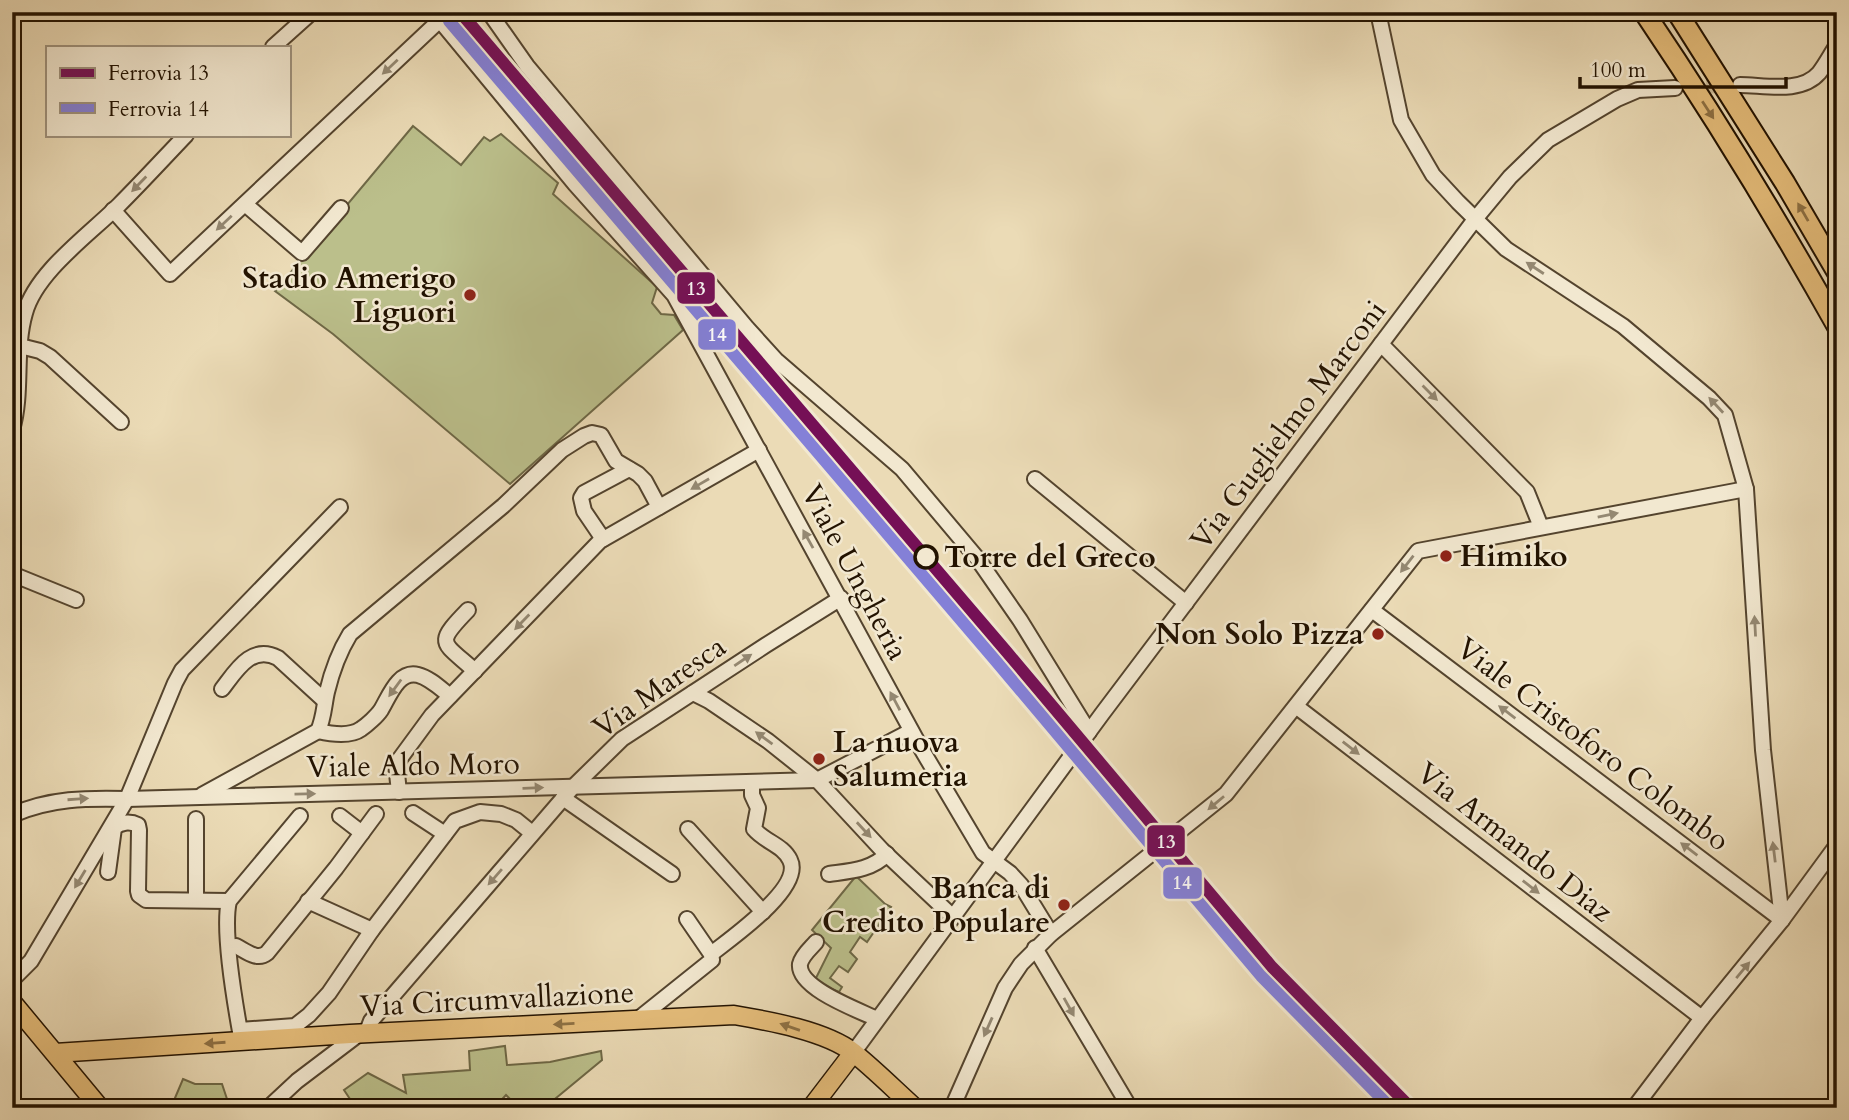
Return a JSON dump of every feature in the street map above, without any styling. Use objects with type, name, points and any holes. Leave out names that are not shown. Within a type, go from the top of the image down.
[{"type":"highway","points":[[1644,12],[1728,142],[1837,326]]},
{"type":"highway","points":[[1677,12],[1779,172],[1837,272]]},
{"type":"main road","points":[[12,1002],[100,1108]]},
{"type":"main road","name":"Via Circumvallazione","points":[[55,1053],[241,1036],[363,1034],[734,1015],[780,1023],[828,1040],[853,1053],[915,1108]]},
{"type":"main road","points":[[811,1108],[853,1053]]},
{"type":"street","points":[[274,46],[313,12]]},
{"type":"street","points":[[489,12],[527,66],[747,328],[776,360],[902,469],[977,558],[1020,620],[1089,732]]},
{"type":"street","points":[[1378,12],[1401,120],[1433,175],[1506,249],[1623,326],[1709,397],[1726,415],[1746,489],[1762,750],[1782,920]]},
{"type":"street","points":[[113,210],[170,274],[437,16]]},
{"type":"street","name":"Viale Ungheria","points":[[437,16],[575,184],[674,295],[911,731],[983,853],[1010,873],[1021,886],[1051,934]]},
{"type":"street","points":[[1740,86],[1784,86],[1807,82],[1818,74],[1837,45]]},
{"type":"street","name":"Via Guglielmo Marconi","points":[[853,1053],[1089,732],[1476,218],[1510,177],[1548,140],[1638,90],[1675,88]]},
{"type":"street","points":[[12,430],[20,381],[20,330],[26,309],[45,276],[185,136]]},
{"type":"street","points":[[245,204],[302,253],[341,208]]},
{"type":"street","points":[[1381,344],[1527,492],[1541,527]]},
{"type":"street","points":[[20,346],[51,357],[121,422]]},
{"type":"street","points":[[318,731],[340,651],[350,634],[503,506],[562,450],[584,436],[592,433],[601,435],[616,461],[645,481],[659,508]]},
{"type":"street","points":[[399,792],[396,764],[432,715],[603,539],[759,450]]},
{"type":"street","points":[[603,539],[584,511],[581,498],[584,493],[629,469]]},
{"type":"street","points":[[1035,479],[1186,603]]},
{"type":"street","points":[[952,1108],[1005,988],[1035,947],[1226,794],[1418,551],[1746,489]]},
{"type":"street","points":[[12,980],[31,961],[127,799],[182,670],[340,507]]},
{"type":"street","points":[[12,574],[76,600]]},
{"type":"street","name":"Via Maresca","points":[[268,1108],[297,1081],[363,1034],[371,1021],[567,793],[622,739],[841,598]]},
{"type":"street","points":[[468,610],[446,633],[445,640],[448,647],[475,671]]},
{"type":"street","name":"Viale Cristoforo Colombo","points":[[1372,610],[1782,920]]},
{"type":"street","points":[[222,689],[250,657],[270,653],[325,701]]},
{"type":"street","points":[[198,797],[318,731],[340,734],[363,728],[379,713],[398,682],[407,676],[416,674],[426,678],[450,696]]},
{"type":"street","points":[[693,693],[768,741],[817,780],[887,854],[952,916]]},
{"type":"street","name":"Via Armando Diaz","points":[[1297,707],[1702,1018]]},
{"type":"street","points":[[817,780],[911,731]]},
{"type":"street","name":"Viale Aldo Moro","points":[[12,815],[33,806],[60,800],[399,792],[567,793],[817,780]]},
{"type":"street","points":[[710,954],[763,912],[785,888],[792,874],[793,867],[783,849],[754,829],[758,808],[752,795],[752,782]]},
{"type":"street","points":[[567,793],[672,874]]},
{"type":"street","points":[[299,816],[229,901],[229,945],[241,1036],[300,1023],[329,993],[372,930],[455,821],[480,812],[501,814],[516,820],[533,834]]},
{"type":"street","points":[[413,813],[445,834]]},
{"type":"street","points":[[236,946],[255,957],[262,957],[336,868],[376,814]]},
{"type":"street","points":[[340,816],[362,833]]},
{"type":"street","points":[[195,818],[196,900]]},
{"type":"street","points":[[108,872],[114,828],[121,823],[133,823],[138,825],[139,830],[139,895],[146,900],[229,901]]},
{"type":"street","points":[[688,829],[763,912]]},
{"type":"street","points":[[1634,1108],[1702,1018],[1782,920],[1837,845]]},
{"type":"street","points":[[829,874],[877,864],[887,854]]},
{"type":"street","points":[[308,901],[372,930]]},
{"type":"street","points":[[637,1020],[712,960],[687,919]]},
{"type":"street","points":[[816,942],[800,965],[804,978],[825,994],[877,1018]]},
{"type":"street","points":[[1035,947],[1130,1108]]},
{"type":"green space","name":"Stadio Amerigo Liguori","points":[[413,126],[461,165],[484,137],[490,141],[501,134],[558,183],[553,194],[657,287],[652,303],[661,314],[674,315],[683,330],[510,484],[333,334],[275,291]]},
{"type":"green space","points":[[856,876],[891,907],[867,942],[860,937],[850,952],[857,959],[848,972],[839,966],[830,978],[842,987],[839,992],[814,982],[831,948],[812,930]]},
{"type":"green space","points":[[505,1046],[507,1065],[550,1062],[601,1051],[602,1060],[544,1108],[519,1108],[506,1095],[494,1108],[395,1108],[390,1104],[384,1108],[356,1108],[344,1090],[368,1073],[406,1093],[403,1075],[470,1070],[469,1051]]},
{"type":"green space","points":[[183,1079],[195,1084],[222,1084],[230,1108],[182,1108],[175,1098]]},
{"type":"tunnel","points":[[1685,87],[1731,86]]},
{"type":"rail line","name":"13","points":[[460,12],[1272,967],[1411,1108]]},
{"type":"rail line","name":"14","points":[[449,21],[1261,976],[1391,1108]]},
{"type":"place","name":"Stadio Amerigo Liguori","points":[[470,295]]},
{"type":"place","name":"Himiko","points":[[1446,556]]},
{"type":"place","name":"Torre del Greco","points":[[926,557]]},
{"type":"place","name":"Non Solo Pizza","points":[[1378,634]]},
{"type":"place","name":"La nuova Salumeria","points":[[819,759]]},
{"type":"place","name":"Banca di Credito Populare","points":[[1064,905]]}]
